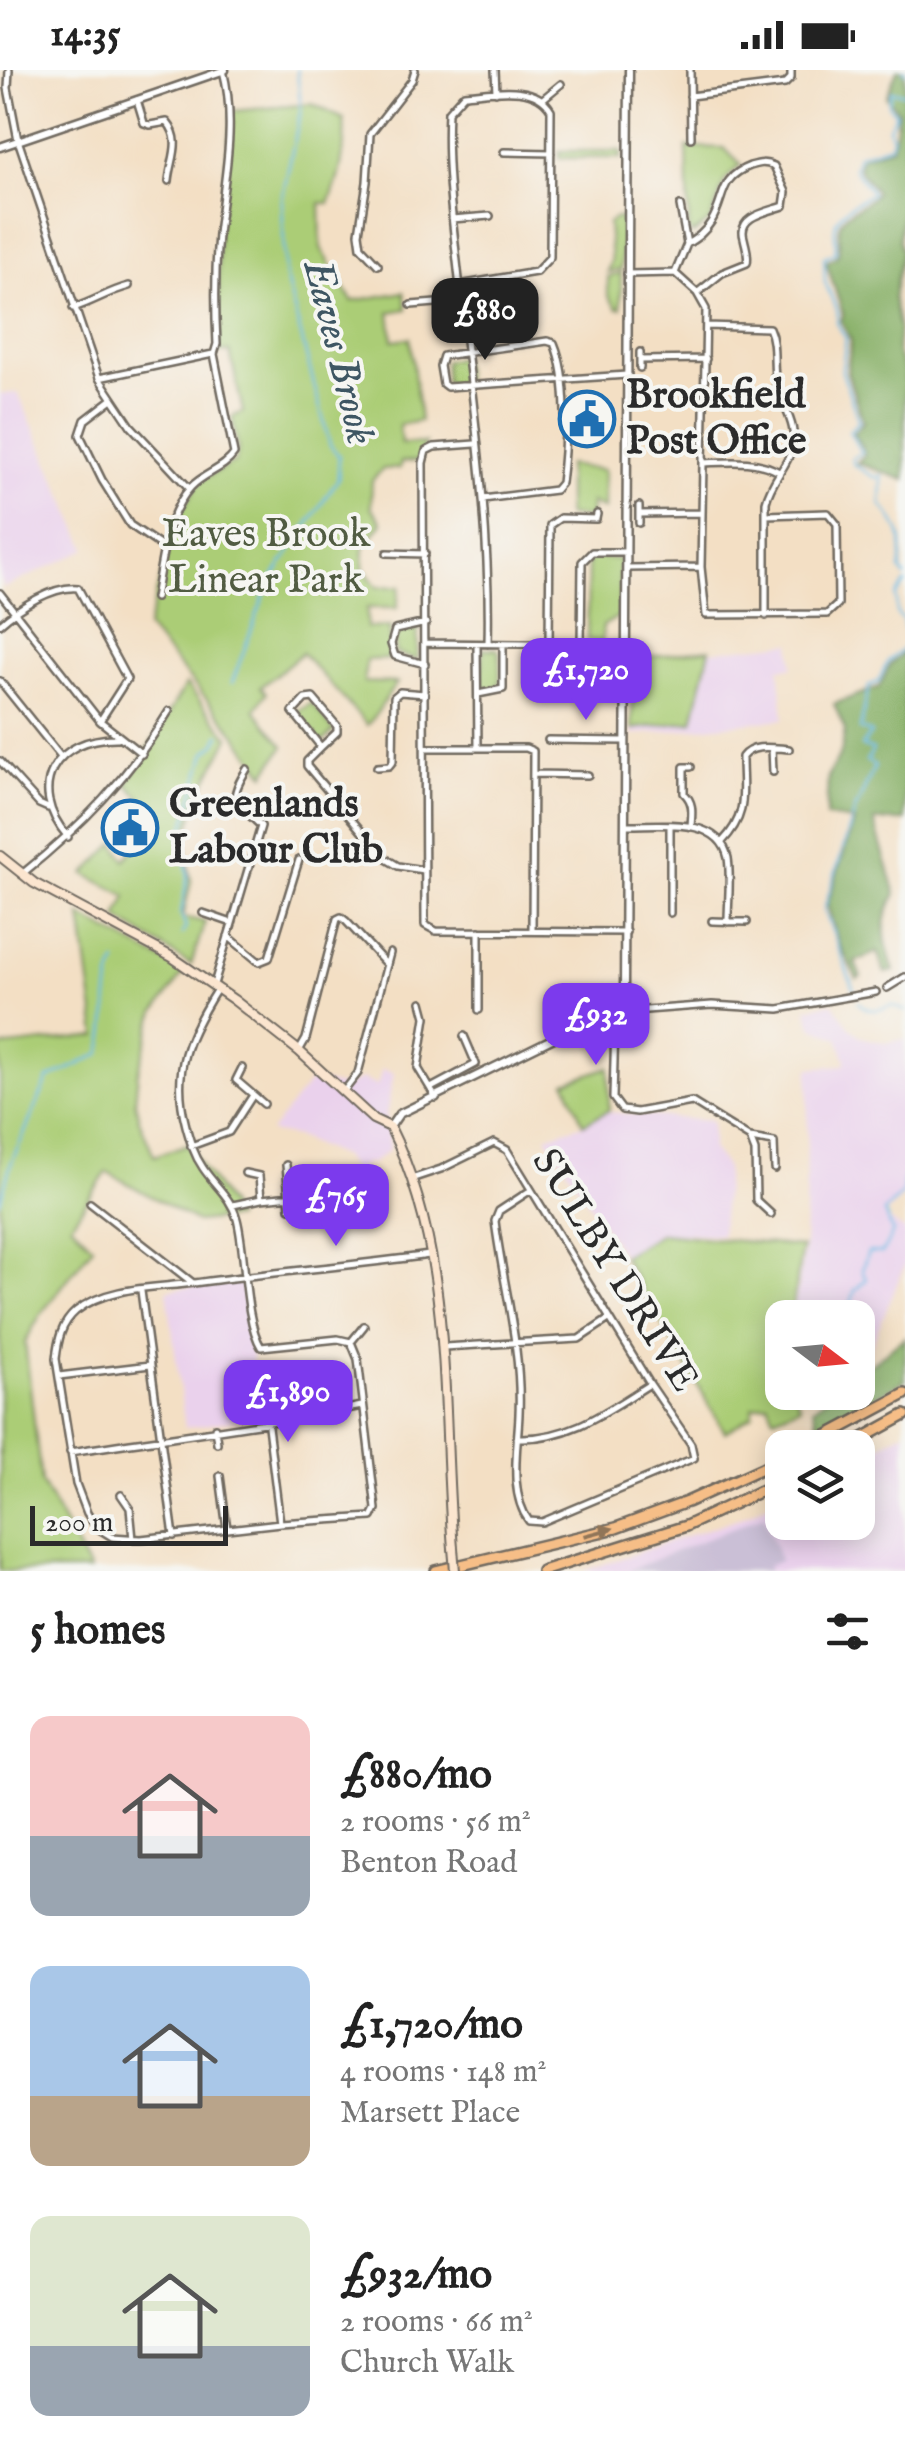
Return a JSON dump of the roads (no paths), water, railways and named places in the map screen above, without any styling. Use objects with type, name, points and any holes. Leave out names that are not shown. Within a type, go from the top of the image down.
[{"type":"highway","points":[[838,1430],[905,1394]]},
{"type":"highway","points":[[875,1432],[905,1415]]},
{"type":"highway","points":[[436,1571],[616,1528],[765,1467]]},
{"type":"highway","points":[[542,1571],[686,1526],[765,1490]]},
{"type":"main road","points":[[0,856],[22,874],[172,957],[299,1051],[372,1119],[390,1126],[414,1178],[431,1254],[442,1348],[455,1571]]},
{"type":"street","points":[[8,70],[18,140],[98,378],[162,462],[189,488]]},
{"type":"street","points":[[0,146],[224,70],[230,136],[214,281],[214,354],[235,448],[229,462],[189,488],[176,512],[164,548],[155,598]]},
{"type":"street","points":[[378,265],[360,247],[359,233],[370,134],[412,80],[415,70]]},
{"type":"street","points":[[495,70],[496,92]]},
{"type":"street","points":[[390,1126],[400,1114],[608,1012],[618,1003],[625,984],[630,70]]},
{"type":"street","points":[[690,70],[690,138]]},
{"type":"street","points":[[690,96],[784,84],[791,78],[791,70]]},
{"type":"street","points":[[544,98],[561,84]]},
{"type":"street","points":[[459,285],[525,275],[544,267],[550,258],[551,110],[544,98],[533,93],[464,94],[448,112],[452,219],[466,352],[482,499],[488,644]]},
{"type":"street","points":[[137,100],[144,123],[150,126],[167,122],[174,132],[176,148],[169,181]]},
{"type":"street","points":[[504,152],[552,153]]},
{"type":"street","points":[[687,244],[702,235],[714,218],[719,197],[733,173],[758,163],[774,166],[786,192],[784,206],[747,220],[742,226],[747,263],[722,273],[697,292]]},
{"type":"street","points":[[675,273],[687,244],[680,206]]},
{"type":"street","points":[[452,219],[490,216]]},
{"type":"street","points":[[627,274],[675,273],[697,292],[706,309],[701,567],[706,615],[828,614],[838,604],[834,516],[766,514]]},
{"type":"street","points":[[72,308],[129,286]]},
{"type":"street","points":[[411,306],[461,301]]},
{"type":"street","points":[[707,326],[769,328],[776,382],[792,422],[790,454],[770,485],[766,514],[766,616]]},
{"type":"street","points":[[482,499],[554,490],[561,482],[562,378],[554,343],[443,356],[440,366],[447,387],[562,378],[626,375]]},
{"type":"street","points":[[640,352],[640,364],[706,359]]},
{"type":"street","points":[[98,378],[214,354]]},
{"type":"street","points":[[111,400],[85,420],[80,435],[130,526],[164,548]]},
{"type":"street","points":[[476,444],[434,447],[426,450],[423,463],[425,925],[436,930],[626,932]]},
{"type":"street","points":[[703,463],[748,462],[779,472]]},
{"type":"street","points":[[639,506],[639,523]]},
{"type":"street","points":[[639,514],[702,513]]},
{"type":"street","points":[[549,645],[550,525],[560,518],[596,519],[597,514]]},
{"type":"street","points":[[581,645],[582,562],[592,552],[626,552]]},
{"type":"street","points":[[387,553],[426,554]]},
{"type":"street","points":[[627,568],[701,567]]},
{"type":"street","points":[[0,624],[14,612],[65,588],[72,586],[80,591],[127,680],[100,721]]},
{"type":"street","points":[[0,592],[100,721],[142,754]]},
{"type":"street","points":[[425,664],[395,656],[391,644],[395,630],[426,623]]},
{"type":"street","points":[[426,643],[625,645]]},
{"type":"street","points":[[478,694],[502,688],[503,644]]},
{"type":"street","points":[[477,645],[478,748]]},
{"type":"street","points":[[572,645],[572,688]]},
{"type":"street","points":[[0,680],[60,756]]},
{"type":"street","points":[[376,766],[390,766],[393,761],[394,697],[400,692],[425,694]]},
{"type":"street","points":[[321,747],[293,712],[305,699],[313,698],[337,732],[307,761],[307,766],[377,851],[398,866],[423,870]]},
{"type":"street","points":[[22,874],[100,806],[142,754],[169,711]]},
{"type":"street","points":[[48,808],[50,774],[60,756],[80,742],[121,738]]},
{"type":"street","points":[[548,740],[624,741]]},
{"type":"street","points":[[425,748],[528,749],[535,756],[532,931]]},
{"type":"street","points":[[722,842],[738,826],[742,814],[742,756],[754,748],[790,748]]},
{"type":"street","points":[[772,748],[773,772]]},
{"type":"street","points":[[0,761],[38,804],[48,808],[68,837]]},
{"type":"street","points":[[690,826],[692,808],[684,793],[684,767],[691,768]]},
{"type":"street","points":[[247,769],[233,791],[234,799],[261,826],[215,987],[194,1028],[179,1075],[180,1101],[191,1146],[201,1166],[233,1206],[258,1342],[262,1347],[338,1339],[351,1342]]},
{"type":"street","points":[[534,774],[588,775]]},
{"type":"street","points":[[624,825],[690,826],[722,842],[728,856],[728,922]]},
{"type":"street","points":[[670,826],[666,904],[670,913]]},
{"type":"street","points":[[228,936],[260,962],[269,958],[299,860]]},
{"type":"street","points":[[202,913],[232,923]]},
{"type":"street","points":[[299,1051],[306,1039],[336,919],[346,921],[386,965]]},
{"type":"street","points":[[712,921],[746,922]]},
{"type":"street","points":[[479,1010],[480,931]]},
{"type":"street","points":[[343,1092],[358,1073],[390,953]]},
{"type":"street","points":[[888,988],[905,976]]},
{"type":"street","points":[[618,1003],[633,1011],[712,1005],[778,1009],[876,992]]},
{"type":"street","points":[[422,1002],[426,1017],[418,1068],[436,1098]]},
{"type":"street","points":[[608,1012],[615,1023],[613,1098],[622,1110],[637,1112],[692,1102],[750,1138],[774,1142],[775,1169]]},
{"type":"street","points":[[431,1088],[476,1064],[464,1036]]},
{"type":"street","points":[[242,1068],[236,1080],[264,1104]]},
{"type":"street","points":[[191,1146],[229,1132],[253,1096]]},
{"type":"street","points":[[750,1138],[756,1200],[771,1214]]},
{"type":"street","name":"SULBY DRIVE","points":[[414,1178],[494,1144],[507,1150],[690,1444],[694,1458],[542,1522],[529,1521],[520,1499],[517,1438]]},
{"type":"street","points":[[286,1165],[290,1208]]},
{"type":"street","points":[[245,1173],[259,1176],[261,1199]]},
{"type":"street","points":[[531,1190],[500,1210],[495,1220],[516,1341],[517,1438],[560,1434],[592,1420],[650,1384]]},
{"type":"street","points":[[233,1206],[261,1199],[333,1192]]},
{"type":"street","points":[[90,1203],[192,1283]]},
{"type":"street","points":[[351,1342],[358,1359],[377,1500],[372,1516],[133,1539],[112,1537],[87,1514],[76,1484],[59,1376],[59,1338],[76,1311],[101,1297],[141,1290],[431,1254]]},
{"type":"street","points":[[141,1290],[174,1536]]},
{"type":"street","points":[[442,1348],[579,1339],[609,1319]]},
{"type":"street","points":[[351,1342],[364,1326]]},
{"type":"street","points":[[59,1376],[150,1365]]},
{"type":"street","points":[[261,1370],[280,1523]]},
{"type":"street","points":[[262,1385],[287,1382]]},
{"type":"street","points":[[70,1452],[362,1406]]},
{"type":"street","points":[[215,1428],[217,1443]]},
{"type":"street","points":[[220,1476],[227,1529]]},
{"type":"street","points":[[120,1495],[130,1508],[133,1539]]},
{"type":"waterway","name":"Eaves Brook","points":[[232,683],[268,585],[338,479],[339,456],[330,445],[285,275],[282,199],[301,109],[297,70]]},
{"type":"waterway","points":[[905,93],[891,91],[888,105],[896,113],[888,128],[890,145],[858,155],[854,169],[872,193],[839,216],[835,253],[824,257],[825,282],[846,339],[842,371],[859,422],[849,431],[861,453],[852,458],[854,465],[874,477],[882,477],[881,505],[900,535],[900,570],[905,577]]},
{"type":"waterway","points":[[905,583],[896,596],[897,614],[905,630]]},
{"type":"waterway","points":[[854,990],[824,909],[855,810],[875,766],[867,761],[873,750],[862,746],[871,733],[860,729],[869,686],[878,682],[888,661],[905,647]]},
{"type":"waterway","points":[[182,934],[186,927],[181,914],[188,874],[181,838],[206,752],[220,735]]},
{"type":"waterway","name":"Eaves Brook","points":[[0,1202],[10,1166],[48,1079],[100,1054],[110,981],[117,963]]},
{"type":"waterway","points":[[858,1002],[870,1009],[892,1005],[905,1011]]},
{"type":"waterway","points":[[852,1300],[855,1290],[866,1280],[862,1270],[868,1252],[882,1253],[893,1232],[884,1212],[903,1193],[905,1176]]},
{"type":"place","name":"Brookfield Post Office","points":[[587,419]]},
{"type":"place","name":"Greenlands Labour Club","points":[[130,828]]},
{"type":"park label","name":"Eaves Brook Linear Park","points":[[266,558]]}]
